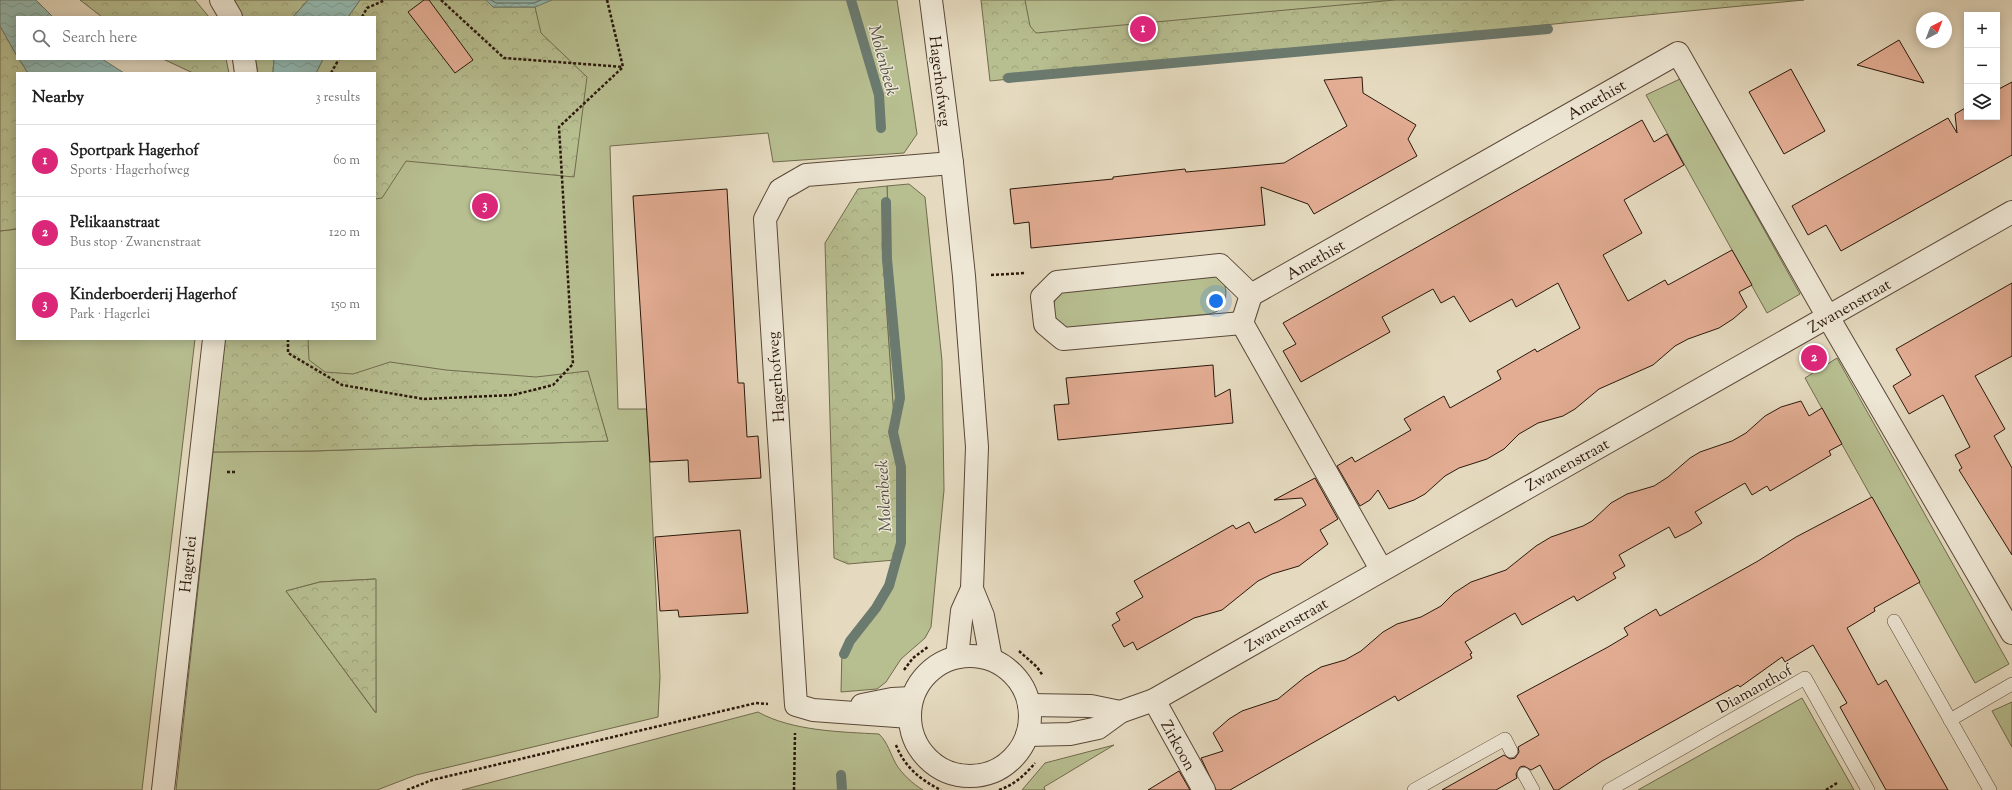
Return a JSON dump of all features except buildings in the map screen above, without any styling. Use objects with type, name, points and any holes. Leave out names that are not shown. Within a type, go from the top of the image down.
[{"type":"street","points":[[221,0],[230,16]]},
{"type":"street","name":"Hagerhofweg","points":[[930,0],[952,163],[964,276],[977,447],[972,589],[962,611],[957,657]]},
{"type":"street","name":"Amethist","points":[[1250,295],[1678,52],[1828,317]]},
{"type":"street","points":[[244,60],[246,72]]},
{"type":"street","name":"Hagerhofweg","points":[[796,705],[765,219],[780,190],[806,174],[952,163]]},
{"type":"street","name":"Zwanenstraat","points":[[1027,735],[1070,734],[1098,728],[1120,712],[1154,700],[1381,569],[2012,212]]},
{"type":"street","points":[[1242,323],[1063,339],[1046,324],[1042,297],[1058,282],[1220,265],[1250,295],[1242,323],[1381,569]]},
{"type":"street","points":[[1828,317],[2012,633]]},
{"type":"street","name":"Hagerlei","points":[[163,790],[214,340]]},
{"type":"street","name":"Hagerhofweg","points":[[972,589],[983,616],[991,659]]},
{"type":"street","points":[[796,705],[813,710],[834,712],[864,722],[891,727],[906,714],[920,683],[930,671],[943,662],[969,655],[991,659],[1013,673],[1023,686],[1029,705],[1030,720],[1027,735],[1019,752],[1008,762],[981,782],[966,776],[951,781],[921,751],[906,714],[892,699],[834,712]]},
{"type":"street","name":"Zirkoon","points":[[1154,700],[1204,790]]},
{"type":"street","points":[[1029,705],[1091,706],[1120,712]]},
{"type":"lane","points":[[1894,621],[1990,790]]},
{"type":"lane","name":"Diamanthof","points":[[1609,790],[1805,678],[1868,790]]},
{"type":"lane","points":[[1950,720],[2012,684]]},
{"type":"lane","points":[[1414,790],[1505,739],[1511,751]]},
{"type":"lane","points":[[1524,774],[1533,790]]},
{"type":"path","points":[[363,16],[368,8],[383,0]]},
{"type":"path","points":[[441,0],[504,58],[623,67]]},
{"type":"path","points":[[607,1],[623,67]]},
{"type":"path","points":[[332,72],[338,60]]},
{"type":"path","points":[[288,340],[288,353],[342,386],[424,399],[513,395],[553,385],[573,364],[559,126],[623,67]]},
{"type":"path","points":[[407,790],[432,780],[756,703],[796,705],[794,790]]},
{"type":"green space","points":[[80,0],[195,0],[208,16],[101,16]]},
{"type":"green space","points":[[232,0],[308,0],[294,16],[239,16]]},
{"type":"green space","points":[[247,0],[897,0],[917,134],[904,153],[773,162],[768,133],[610,146],[618,409],[647,409],[660,677],[658,717],[416,775],[377,790],[176,790],[213,452],[313,451],[608,441],[601,417],[239,435],[245,340],[376,340],[376,72],[261,72],[262,60],[376,60],[376,16],[255,16]],"holes":[[[375,579],[375,712],[286,591],[320,582]]]},
{"type":"green space","points":[[360,0],[486,0],[493,7],[535,7],[541,33],[587,77],[574,177],[406,161],[382,198],[376,199],[376,72],[316,72],[322,60],[376,60],[376,16],[349,16]]},
{"type":"green space","points":[[981,0],[1025,0],[1030,26],[1036,33],[1395,0],[1804,0],[990,81]]},
{"type":"green space","points":[[1006,0],[1537,0],[1015,57]]},
{"type":"green space","points":[[0,26],[16,54],[16,60],[20,60],[27,72],[16,72],[16,229],[0,231]]},
{"type":"green space","points":[[165,60],[226,60],[229,72],[191,72]]},
{"type":"green space","points":[[251,60],[274,60],[273,72],[251,72]]},
{"type":"green space","points":[[1680,79],[1800,294],[1767,313],[1646,95]]},
{"type":"green space","points":[[909,184],[925,197],[942,361],[944,490],[931,627],[925,638],[901,659],[886,682],[877,689],[841,692],[842,649],[863,622],[892,572],[902,535],[882,244],[888,218],[887,186]]},
{"type":"green space","points":[[887,186],[888,218],[882,244],[902,535],[895,560],[848,564],[834,558],[825,243],[858,189]]},
{"type":"green space","points":[[16,229],[16,340],[195,340],[142,790],[0,790],[0,231]]},
{"type":"green space","points":[[1200,274],[1216,276],[1220,278],[1225,286],[1225,301],[1218,311],[1209,314],[1067,328],[1055,317],[1053,307],[1054,302],[1060,292]]},
{"type":"green space","points":[[224,340],[308,340],[309,360],[325,372],[353,374],[390,362],[446,370],[536,377],[588,371],[608,441],[313,451],[213,452]]},
{"type":"green space","points":[[1837,358],[2009,664],[1975,683],[1805,378]]},
{"type":"green space","points":[[376,579],[376,713],[286,591],[320,582]]},
{"type":"green space","points":[[1802,698],[1854,790],[1638,790]]},
{"type":"green space","points":[[2012,702],[2012,747],[1992,711]]},
{"type":"green space","points":[[758,712],[771,718],[801,727],[879,734],[885,741],[901,771],[923,790],[462,790]]},
{"type":"green space","points":[[1114,745],[1044,787],[1045,790],[1022,790],[1045,763]]},
{"type":"water","points":[[0,0],[36,0],[52,16],[16,16],[16,54],[0,26]]},
{"type":"water","points":[[308,0],[360,0],[349,16],[294,16]]},
{"type":"water","points":[[486,0],[552,0],[535,7],[493,7]]},
{"type":"water","points":[[20,60],[104,60],[122,72],[27,72]]},
{"type":"water","points":[[274,60],[322,60],[316,72],[273,72]]},
{"type":"waterway","name":"Molenbeek","points":[[851,0],[879,95],[881,128]]},
{"type":"waterway","points":[[1008,78],[1548,29]]},
{"type":"waterway","name":"Molenbeek","points":[[844,654],[850,641],[876,608],[889,586],[901,543],[901,467],[893,432],[900,398],[887,259],[886,202]]},
{"type":"waterway","name":"Molenbeek","points":[[841,775],[842,790]]},
{"type":"place","name":"Sportpark Hagerhof","points":[[1143,29]]},
{"type":"place","name":"Kinderboerderij Hagerhof","points":[[485,206]]},
{"type":"place","name":"Pelikaanstraat","points":[[1814,358]]}]
